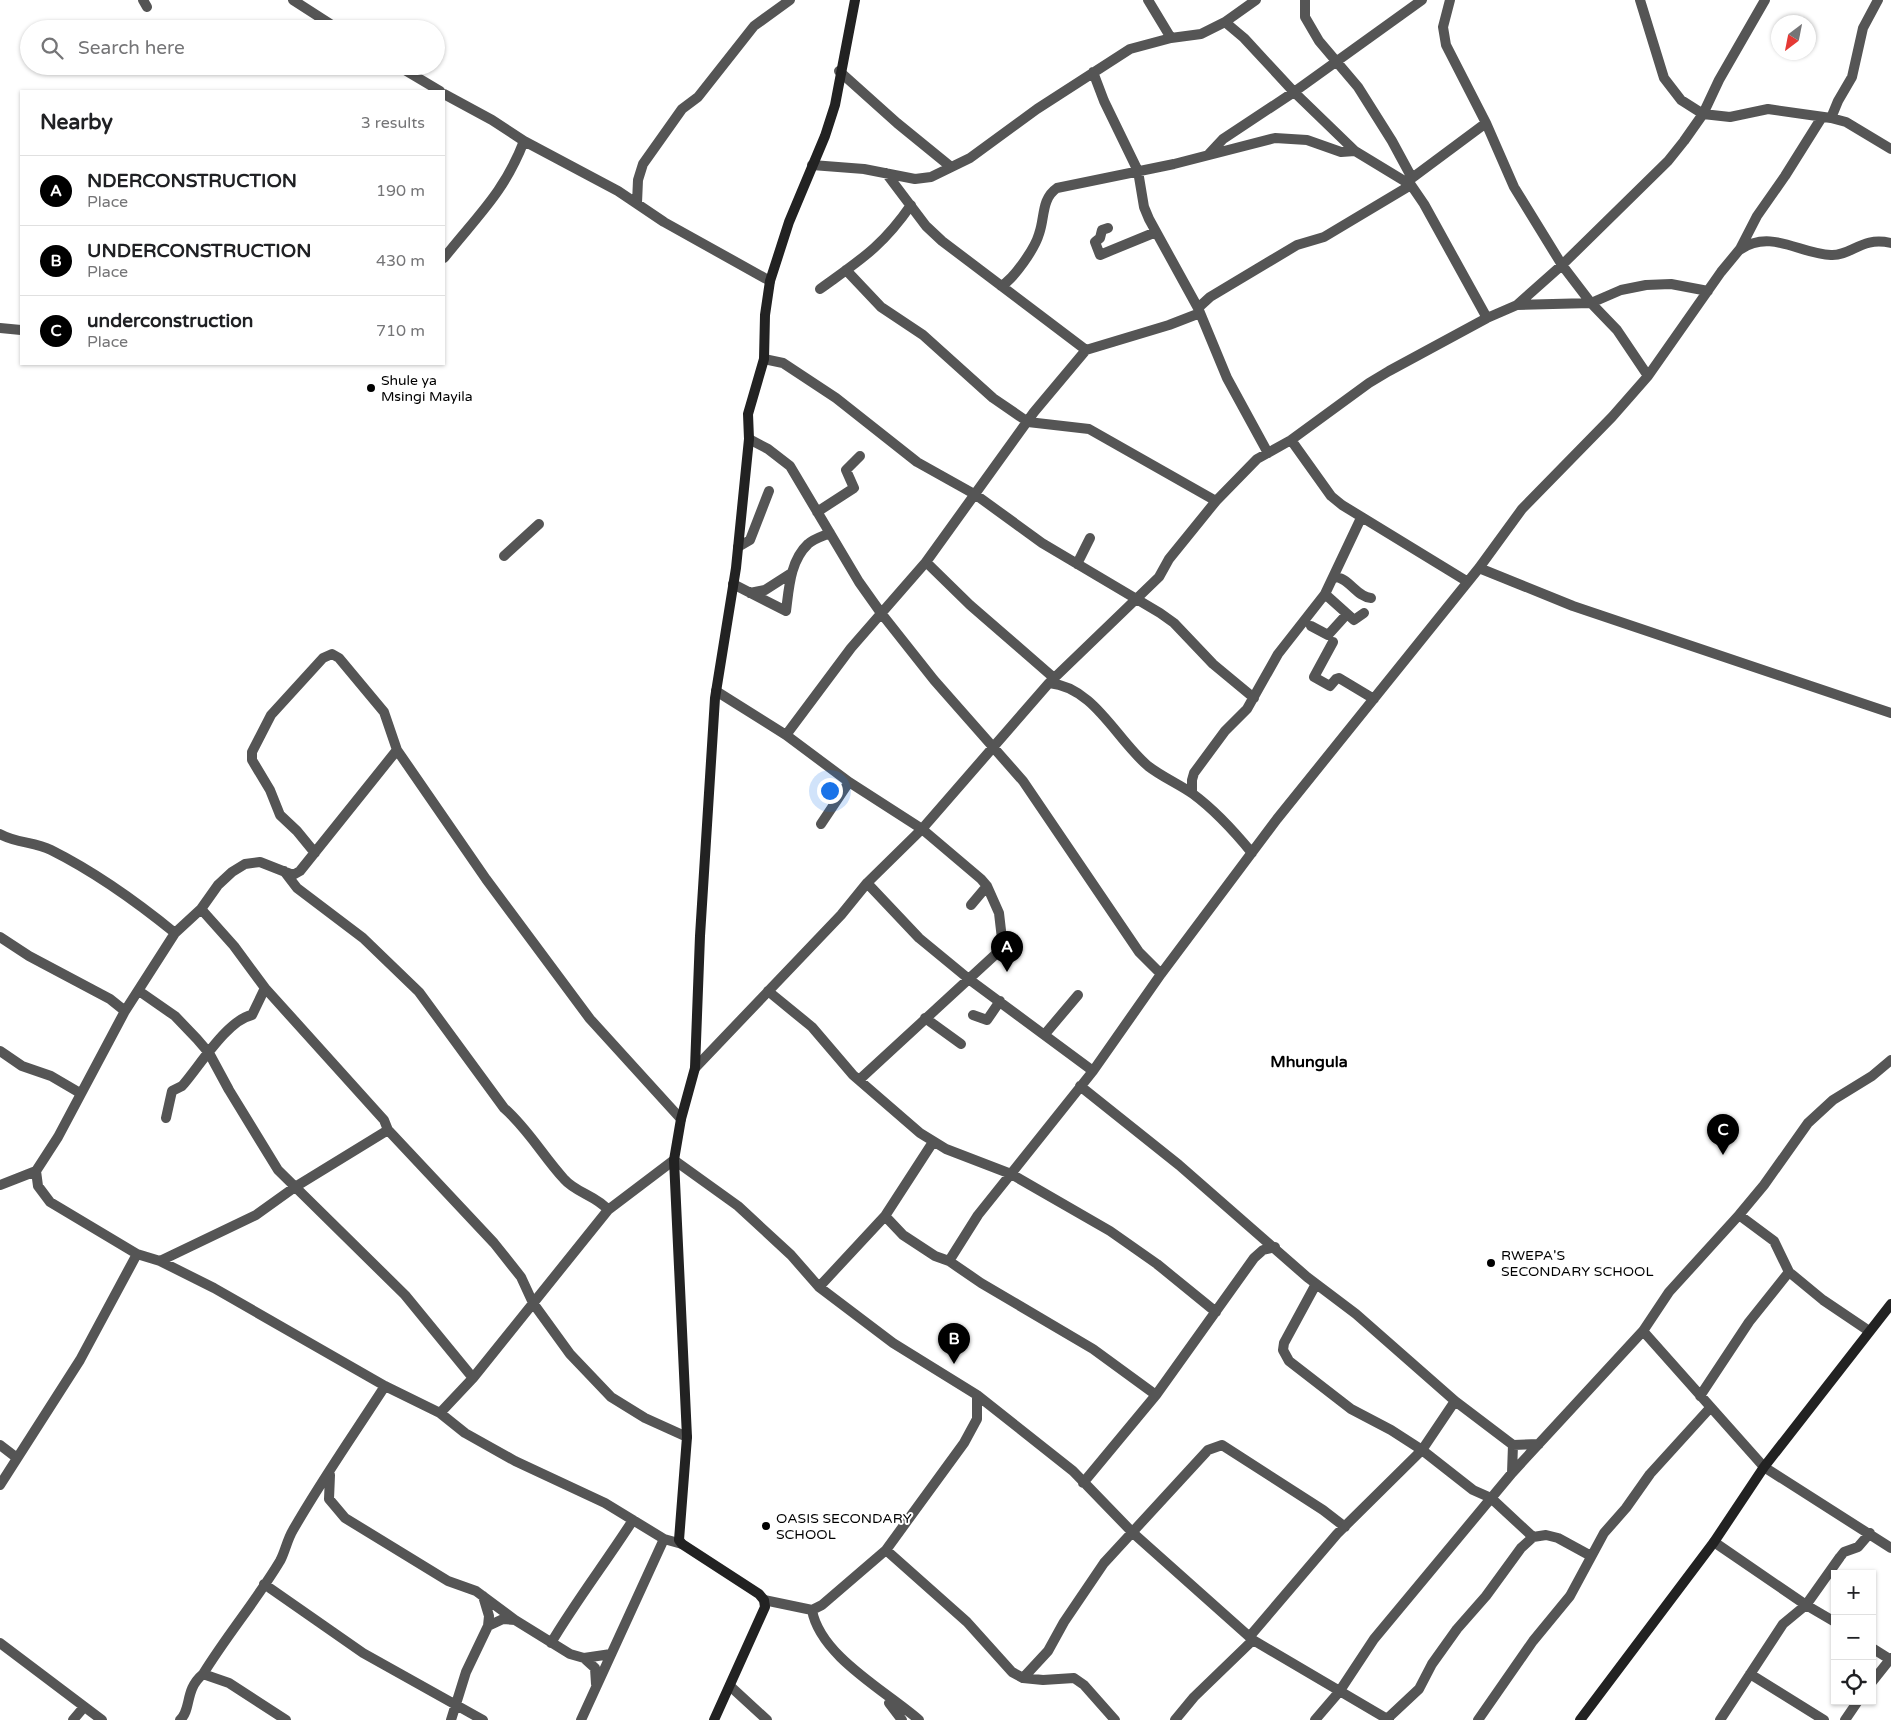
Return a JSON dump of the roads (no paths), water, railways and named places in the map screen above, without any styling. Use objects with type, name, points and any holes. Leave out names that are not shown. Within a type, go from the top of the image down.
[{"type":"street","points":[[292,0],[324,20]]},
{"type":"street","points":[[637,203],[638,180],[643,164],[682,109],[698,97],[754,26],[790,0]]},
{"type":"street","points":[[682,1544],[679,1537],[687,1437],[674,1160],[681,1120],[695,1068],[700,936],[716,691],[738,547],[749,438],[747,424],[750,404],[764,359],[765,315],[770,281],[789,222],[835,105],[855,0]]},
{"type":"street","points":[[1148,0],[1162,20],[1171,38]]},
{"type":"street","points":[[812,165],[925,179],[970,158],[1037,109],[1130,49],[1171,38],[1201,34],[1225,22],[1256,0]]},
{"type":"street","points":[[1305,0],[1304,9],[1306,17],[1320,41],[1358,87],[1392,141],[1410,182],[1487,318]]},
{"type":"street","points":[[1209,154],[1223,139],[1294,92],[1422,0]]},
{"type":"street","points":[[1450,0],[1443,36],[1486,123],[1514,186],[1562,265],[1591,303],[1618,330],[1648,376]]},
{"type":"street","points":[[1640,0],[1664,78],[1681,100],[1702,114],[1730,118],[1768,109],[1827,117],[1846,122],[1891,149]]},
{"type":"street","points":[[1648,22],[1649,0]]},
{"type":"street","points":[[695,1068],[841,915],[867,883],[922,829],[1051,681],[1158,577],[1169,559],[1216,501],[1257,460],[1291,440],[1369,383],[1487,318],[1517,305],[1562,265],[1668,161],[1702,114],[1718,80],[1765,0]]},
{"type":"street","points":[[949,1260],[978,1215],[1093,1071],[1161,974],[1252,854],[1276,819],[1468,582],[1522,509],[1612,417],[1648,376],[1740,249],[1757,216],[1838,101],[1852,77],[1863,28],[1878,0]]},
{"type":"street","points":[[1225,22],[1244,38],[1294,92],[1356,151],[1410,182]]},
{"type":"street","points":[[840,71],[897,123],[951,167]]},
{"type":"street","points":[[1093,72],[1104,101],[1138,171],[1144,207],[1199,310],[1227,378],[1268,453]]},
{"type":"street","points":[[413,75],[438,90]]},
{"type":"street","points":[[445,95],[492,120],[524,141],[575,167],[637,203],[693,239],[770,281]]},
{"type":"street","points":[[786,735],[851,648],[926,562],[1060,378],[1086,350],[1169,325],[1199,310],[1210,297],[1297,245],[1324,237],[1410,182],[1486,123]]},
{"type":"street","points":[[1001,286],[1011,280],[1039,235],[1046,202],[1053,190],[1067,185],[1174,164],[1275,138],[1307,140],[1341,152],[1356,151]]},
{"type":"street","points":[[445,257],[496,195],[518,157],[524,141]]},
{"type":"street","points":[[886,173],[926,226],[942,241],[1086,350]]},
{"type":"street","points":[[820,289],[866,257],[882,242],[911,205]]},
{"type":"street","points":[[1108,228],[1102,230],[1100,238],[1095,242],[1100,255],[1156,232]]},
{"type":"street","points":[[1740,249],[1750,243],[1766,240],[1832,255],[1877,240],[1891,243]]},
{"type":"street","points":[[846,270],[881,307],[923,335],[994,398],[1028,422],[1089,429],[1216,501]]},
{"type":"street","points":[[1517,305],[1591,303],[1621,290],[1646,285],[1671,284],[1708,291]]},
{"type":"street","points":[[0,328],[20,330]]},
{"type":"street","points":[[764,359],[783,363],[836,398],[918,462],[976,495],[1042,544],[1136,598],[1174,623],[1213,664],[1254,698]]},
{"type":"street","points":[[749,438],[768,449],[790,466],[880,613],[934,680],[994,746],[1028,788],[1139,952],[1161,974]]},
{"type":"street","points":[[1291,440],[1331,496],[1361,518],[1414,547],[1468,582]]},
{"type":"street","points":[[817,512],[854,488],[846,470],[860,456]]},
{"type":"street","points":[[738,547],[750,540],[769,491]]},
{"type":"street","points":[[1192,793],[1194,773],[1225,731],[1242,715],[1254,698],[1278,654],[1325,594],[1361,518]]},
{"type":"street","points":[[504,556],[539,524]]},
{"type":"street","points":[[733,584],[786,611],[790,574],[809,542],[830,534]]},
{"type":"street","points":[[1077,564],[1090,538]]},
{"type":"street","points":[[926,562],[970,606],[1051,681],[1075,690],[1102,715],[1142,760],[1166,779],[1192,793],[1232,828],[1252,854]]},
{"type":"street","points":[[1479,568],[1573,606],[1891,713]]},
{"type":"street","points":[[750,593],[765,590],[790,574]]},
{"type":"street","points":[[1334,577],[1344,580],[1363,597],[1371,598]]},
{"type":"street","points":[[1325,594],[1354,620],[1364,613]]},
{"type":"street","points":[[1312,626],[1328,635],[1347,614]]},
{"type":"street","points":[[1333,642],[1314,677],[1330,686],[1339,678],[1374,699]]},
{"type":"street","points":[[314,853],[297,831],[280,815],[270,790],[252,760],[255,743],[279,705],[323,658],[336,655],[384,712],[397,750],[486,879],[590,1019],[681,1120]]},
{"type":"street","points":[[716,691],[786,735],[849,782],[922,829],[987,886],[996,905],[1002,939],[997,953],[970,980],[925,1018],[859,1080]]},
{"type":"street","points":[[0,1185],[36,1171],[58,1137],[125,1011],[175,933],[201,909],[218,885],[232,872],[245,864],[260,862],[293,875],[297,873],[397,750]]},
{"type":"street","points":[[821,824],[849,782]]},
{"type":"street","points":[[0,834],[25,844],[51,851],[108,885],[175,933]]},
{"type":"street","points":[[284,871],[297,888],[364,938],[419,992],[504,1108],[519,1120],[565,1181],[603,1204],[608,1210]]},
{"type":"street","points":[[867,883],[919,938],[970,980],[1093,1071]]},
{"type":"street","points":[[971,905],[987,886]]},
{"type":"street","points":[[201,909],[234,946],[265,988],[384,1120],[388,1130],[494,1243],[521,1277],[533,1303],[570,1354],[611,1397],[644,1418],[687,1437]]},
{"type":"street","points":[[0,937],[29,956],[110,999],[125,1011]]},
{"type":"street","points":[[166,1118],[172,1091],[182,1086],[231,1029],[244,1017],[252,1015],[265,988]]},
{"type":"street","points":[[139,991],[175,1016],[209,1053],[229,1090],[278,1170],[405,1295],[473,1378]]},
{"type":"street","points":[[768,991],[812,1028],[859,1080],[933,1142],[1011,1174],[1110,1232],[1157,1264],[1216,1312]]},
{"type":"street","points":[[1045,1034],[1078,995]]},
{"type":"street","points":[[973,1015],[987,1020],[1000,1001]]},
{"type":"street","points":[[925,1018],[961,1044]]},
{"type":"street","points":[[0,1051],[22,1066],[52,1076],[80,1093]]},
{"type":"street","points":[[1315,1720],[1339,1692],[1374,1639],[1512,1473],[1643,1331],[1669,1292],[1764,1185],[1808,1123],[1833,1100],[1872,1076],[1891,1060]]},
{"type":"street","points":[[1080,1086],[1179,1165],[1316,1284],[1356,1314],[1455,1401],[1513,1444],[1539,1444]]},
{"type":"street","points":[[160,1261],[256,1215],[295,1187],[388,1130]]},
{"type":"street","points":[[819,1287],[885,1216],[933,1142]]},
{"type":"street","points":[[440,1413],[473,1378],[608,1210],[674,1160]]},
{"type":"street","points":[[674,1160],[738,1206],[791,1256],[819,1287],[893,1343],[998,1410],[1073,1471],[1133,1533],[1252,1638],[1339,1692],[1388,1719],[1419,1689],[1432,1664],[1457,1629],[1486,1596],[1533,1536],[1546,1535],[1558,1538],[1591,1556]]},
{"type":"street","points":[[36,1171],[38,1186],[50,1202],[138,1254],[160,1261],[280,1324],[385,1386],[440,1413],[465,1432],[515,1461],[605,1503],[664,1539],[682,1544],[752,1589],[764,1600],[812,1610],[822,1605],[886,1550],[964,1444],[977,1419],[977,1395]]},
{"type":"street","points":[[1739,1215],[1774,1241],[1790,1272],[1823,1300],[1868,1331]]},
{"type":"street","points":[[885,1216],[910,1240],[935,1256],[949,1260],[981,1283],[1093,1349],[1156,1395]]},
{"type":"street","points":[[1083,1483],[1156,1395],[1254,1258],[1263,1250],[1275,1247]]},
{"type":"street","points":[[0,1485],[80,1360],[138,1254]]},
{"type":"street","points":[[1700,1396],[1748,1322],[1790,1272]]},
{"type":"street","points":[[1316,1284],[1284,1343],[1284,1354],[1351,1409],[1391,1430],[1422,1450],[1473,1490],[1491,1498],[1533,1536]]},
{"type":"street","points":[[1580,1720],[1714,1542],[1764,1467],[1868,1331],[1891,1304]]},
{"type":"street","points":[[1643,1331],[1764,1467],[1891,1548]]},
{"type":"street","points":[[180,1720],[185,1714],[189,1692],[196,1679],[203,1674],[229,1631],[242,1620],[281,1560],[291,1532],[385,1386]]},
{"type":"street","points":[[1175,1720],[1252,1638],[1345,1527],[1422,1450],[1455,1401]]},
{"type":"street","points":[[1478,1720],[1533,1642],[1570,1596],[1604,1533],[1626,1508],[1650,1474],[1710,1408]]},
{"type":"street","points":[[977,1419],[998,1410]]},
{"type":"street","points":[[1512,1473],[1513,1444]]},
{"type":"street","points":[[0,1445],[17,1458]]},
{"type":"street","points":[[1024,1678],[1048,1651],[1064,1622],[1104,1563],[1208,1450],[1222,1445],[1324,1510],[1345,1527]]},
{"type":"street","points":[[330,1472],[329,1499],[345,1518],[448,1581],[476,1591],[515,1620],[570,1654],[584,1658],[611,1654]]},
{"type":"street","points":[[309,1503],[318,1499],[329,1499]]},
{"type":"street","points":[[551,1643],[577,1600],[612,1554],[632,1520]]},
{"type":"street","points":[[1720,1720],[1783,1624],[1806,1605],[1840,1556],[1844,1552],[1858,1547],[1870,1533]]},
{"type":"street","points":[[581,1720],[664,1539]]},
{"type":"street","points":[[1714,1542],[1806,1605],[1831,1620]]},
{"type":"street","points":[[886,1550],[967,1622],[1007,1667],[1024,1678],[1043,1680],[1074,1678],[1084,1685],[1115,1720]]},
{"type":"street","points":[[264,1584],[363,1653],[483,1720]]},
{"type":"street","points":[[451,1720],[466,1672],[488,1626],[489,1616],[483,1596]]},
{"type":"street","points":[[714,1720],[764,1614],[764,1600]]},
{"type":"street","points":[[812,1610],[818,1629],[845,1660],[880,1692],[919,1720]]},
{"type":"street","points":[[488,1626],[503,1619],[515,1620]]},
{"type":"street","points":[[0,1644],[102,1720]]},
{"type":"street","points":[[1876,1651],[1891,1660],[1876,1677]]},
{"type":"street","points":[[584,1658],[595,1668],[595,1688]]},
{"type":"street","points":[[203,1674],[230,1683],[286,1720]]},
{"type":"street","points":[[1750,1674],[1824,1720]]},
{"type":"street","points":[[730,1686],[767,1720]]},
{"type":"street","points":[[880,1692],[902,1720]]},
{"type":"street","points":[[1845,1720],[1855,1705]]},
{"type":"street","points":[[73,1720],[84,1706]]},
{"type":"place","name":"Shule ya Msingi Mayila","points":[[371,388]]},
{"type":"place","name":"NDERCONSTRUCTION","points":[[1007,972]]},
{"type":"place","name":"underconstruction","points":[[1723,1155]]},
{"type":"place","name":"RWEPA'S SECONDARY SCHOOL","points":[[1491,1263]]},
{"type":"place","name":"UNDERCONSTRUCTION","points":[[954,1364]]},
{"type":"place","name":"OASIS SECONDARY SCHOOL","points":[[766,1526]]},
{"type":"district","name":"Mhungula","points":[[1309,1061]]}]
